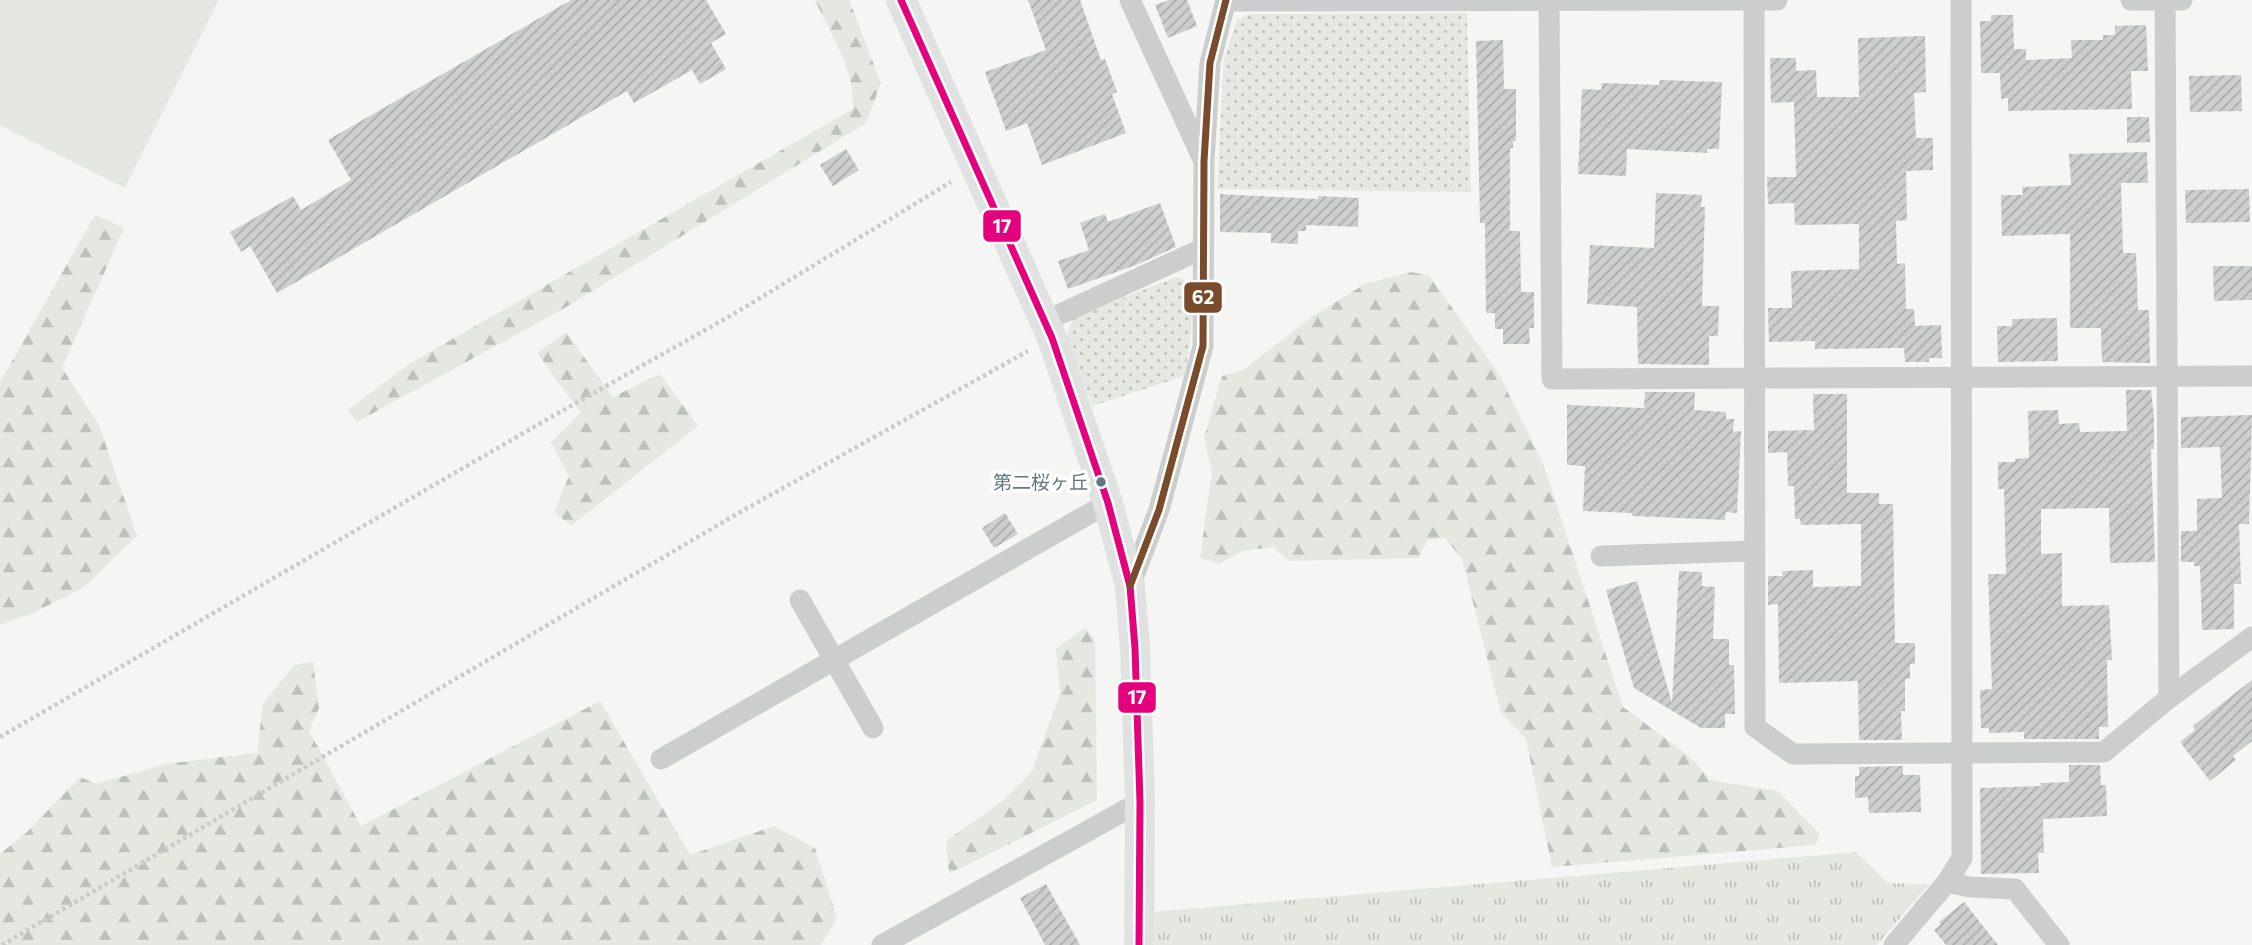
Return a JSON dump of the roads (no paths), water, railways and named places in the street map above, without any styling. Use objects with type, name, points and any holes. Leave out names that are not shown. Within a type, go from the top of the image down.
[{"type":"street","points":[[901,0],[1049,329],[1108,503],[1130,586],[1135,648],[1140,802],[1139,945]]},
{"type":"street","points":[[1130,0],[1204,161]]},
{"type":"street","points":[[1130,586],[1159,510],[1203,346],[1204,161],[1210,63],[1226,0],[1777,0]]},
{"type":"street","points":[[1549,0],[1552,379],[2252,376]]},
{"type":"street","points":[[1754,0],[1755,727],[1793,754],[2105,752],[2169,698],[2252,637]]},
{"type":"street","points":[[1894,945],[1947,882],[1962,858],[1961,0]]},
{"type":"street","points":[[2131,0],[2182,0]]},
{"type":"street","points":[[2165,0],[2169,698]]},
{"type":"street","points":[[1049,329],[1202,250]]},
{"type":"street","points":[[661,760],[1108,503]]},
{"type":"street","points":[[1601,556],[1753,551]]},
{"type":"street","points":[[800,600],[873,729]]},
{"type":"street","points":[[881,945],[1140,802]]},
{"type":"street","points":[[1947,882],[1970,887],[2015,890],[2059,945]]},
{"type":"place","name":"第二桜ヶ丘","points":[[1101,482]]}]
